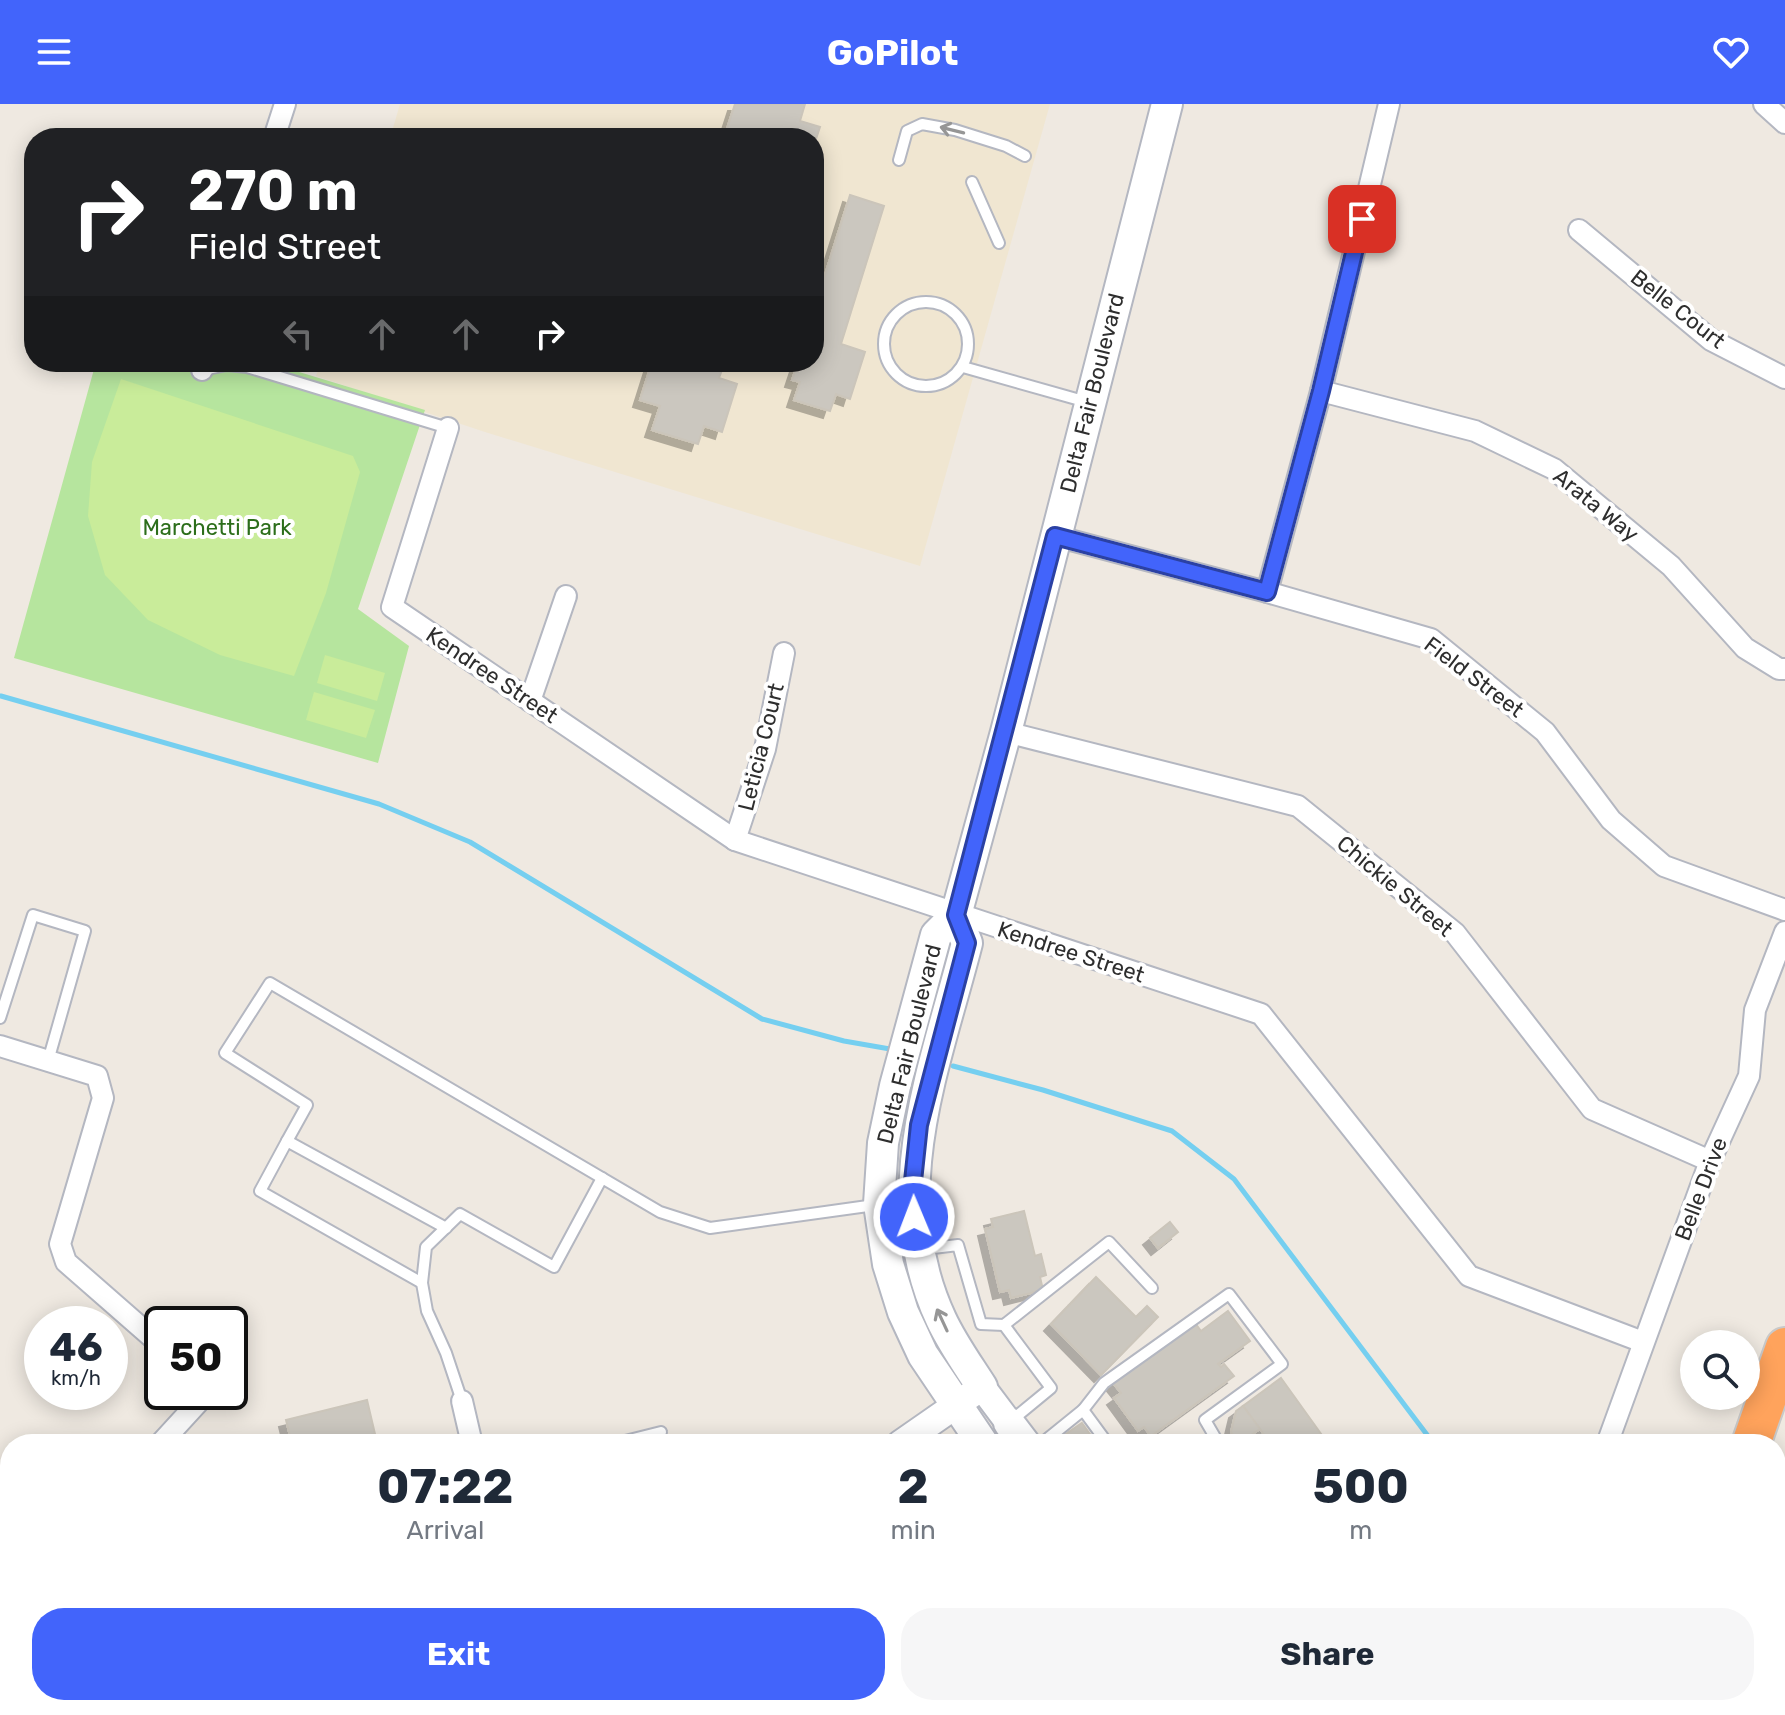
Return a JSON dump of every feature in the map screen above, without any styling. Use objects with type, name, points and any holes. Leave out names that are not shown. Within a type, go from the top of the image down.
[{"type":"highway","points":[[1755,1434],[1785,1347]]},
{"type":"main road","name":"Delta Fair Boulevard","points":[[976,1434],[923,1355],[903,1312],[888,1264],[879,1204],[883,1143],[936,935],[956,915],[1167,104]]},
{"type":"main road","name":"Delta Fair Boulevard","points":[[956,915],[967,943],[924,1104],[914,1162],[913,1198],[919,1250],[941,1319],[982,1387]]},
{"type":"street","points":[[277,128],[285,104]]},
{"type":"street","points":[[1267,592],[1321,391],[1389,104]]},
{"type":"street","points":[[1764,104],[1785,123]]},
{"type":"street","name":"Belle Court","points":[[1579,230],[1711,340],[1785,378]]},
{"type":"street","name":"Arata Way","points":[[1321,391],[1475,431],[1554,469],[1671,566],[1745,648],[1779,669],[1785,669]]},
{"type":"street","name":"Kendree Street","points":[[448,428],[392,607],[735,840],[1261,1014],[1469,1276],[1643,1342]]},
{"type":"street","name":"Field Street","points":[[1055,536],[1431,639],[1545,732],[1611,820],[1664,866],[1785,910]]},
{"type":"street","points":[[530,701],[566,596]]},
{"type":"street","name":"Leticia Court","points":[[735,840],[765,749],[784,653]]},
{"type":"street","name":"Chickie Street","points":[[1006,732],[1298,806],[1455,933],[1592,1109],[1710,1161]]},
{"type":"street","name":"Belle Drive","points":[[1611,1434],[1710,1161],[1749,1076],[1755,1010],[1785,932]]},
{"type":"street","points":[[0,1046],[97,1076],[103,1098],[60,1244],[66,1262],[144,1330]]},
{"type":"street","points":[[915,1434],[982,1387]]},
{"type":"street","name":"Delta Fair Boulevard","points":[[982,1387],[1029,1434]]},
{"type":"street","points":[[462,1401],[470,1434]]},
{"type":"street","points":[[169,1434],[191,1410]]},
{"type":"lane","points":[[899,160],[907,131],[922,124],[1006,146],[1025,156]]},
{"type":"lane","points":[[972,182],[999,243]]},
{"type":"lane","points":[[936,302],[959,316],[969,340],[963,367],[943,384],[926,386],[917,386],[894,373],[883,348],[889,322],[909,304],[936,302]]},
{"type":"lane","points":[[963,367],[1088,403]]},
{"type":"lane","points":[[263,372],[448,428]]},
{"type":"lane","points":[[0,1018],[33,915],[85,931],[48,1061]]},
{"type":"lane","points":[[422,1283],[260,1191],[307,1105],[225,1053],[270,983],[660,1212],[710,1228],[879,1204]]},
{"type":"lane","points":[[287,1141],[446,1228]]},
{"type":"lane","points":[[462,1401],[446,1353],[427,1311],[422,1283],[426,1247],[460,1214],[554,1267],[602,1178]]},
{"type":"lane","points":[[919,1250],[958,1245],[981,1324],[1004,1325],[1109,1242],[1152,1288]]},
{"type":"lane","points":[[1042,1434],[1083,1410],[1104,1383],[1229,1294],[1282,1364],[1205,1420],[1213,1434]]},
{"type":"lane","points":[[1004,1325],[1051,1388],[1036,1434]]},
{"type":"lane","points":[[1083,1410],[1101,1434]]},
{"type":"lane","points":[[653,1434],[661,1432]]},
{"type":"shaded area","points":[[400,104],[1050,104],[920,566],[485,432],[316,376],[317,372],[824,372],[824,128],[393,128]]},
{"type":"green space","name":"Marchetti Park","points":[[93,372],[299,372],[425,410],[358,609],[409,646],[378,763],[14,658]]},
{"type":"green space","points":[[121,379],[353,456],[360,472],[326,593],[294,676],[220,655],[148,620],[105,575],[88,516],[92,462]]},
{"type":"green space","points":[[325,655],[385,673],[377,701],[317,683]]},
{"type":"green space","points":[[314,692],[375,710],[366,738],[306,720]]},
{"type":"building","points":[[735,104],[805,104],[800,121],[820,127],[820,128],[727,128]]},
{"type":"building","points":[[850,195],[884,206],[841,344],[865,352],[850,399],[836,394],[830,411],[794,400],[800,382],[792,380],[795,372],[824,372],[824,278]]},
{"type":"building","points":[[649,372],[721,372],[719,378],[737,384],[722,432],[704,426],[698,444],[652,430],[660,406],[640,400]]},
{"type":"building","points":[[1024,1211],[1035,1256],[1041,1254],[1046,1275],[1040,1277],[1043,1290],[1011,1298],[1009,1290],[1000,1292],[985,1229],[993,1227],[991,1219]]},
{"type":"building","points":[[1170,1222],[1178,1232],[1158,1248],[1150,1238]]},
{"type":"building","points":[[1096,1277],[1136,1317],[1147,1306],[1158,1317],[1101,1375],[1051,1324]]},
{"type":"building","points":[[1228,1311],[1250,1341],[1218,1364],[1221,1367],[1224,1364],[1234,1376],[1154,1434],[1149,1434],[1144,1427],[1138,1431],[1114,1398],[1121,1393],[1113,1383],[1195,1323],[1201,1331]]},
{"type":"building","points":[[1281,1378],[1321,1434],[1264,1434],[1243,1406]]},
{"type":"building","points":[[367,1400],[375,1434],[290,1434],[286,1420]]},
{"type":"building","points":[[1243,1406],[1260,1429],[1252,1434],[1232,1434],[1236,1411]]},
{"type":"building","points":[[1082,1423],[1090,1434],[1066,1434]]},
{"type":"waterway","points":[[1,696],[379,804],[470,842],[762,1019],[844,1041],[890,1049]]},
{"type":"waterway","points":[[953,1066],[1043,1090],[1172,1131],[1234,1179],[1426,1434]]},
{"type":"route","points":[[914,1217],[914,1162],[919,1125],[967,943],[956,915],[1055,536],[1267,592],[1321,391],[1362,219]]}]
